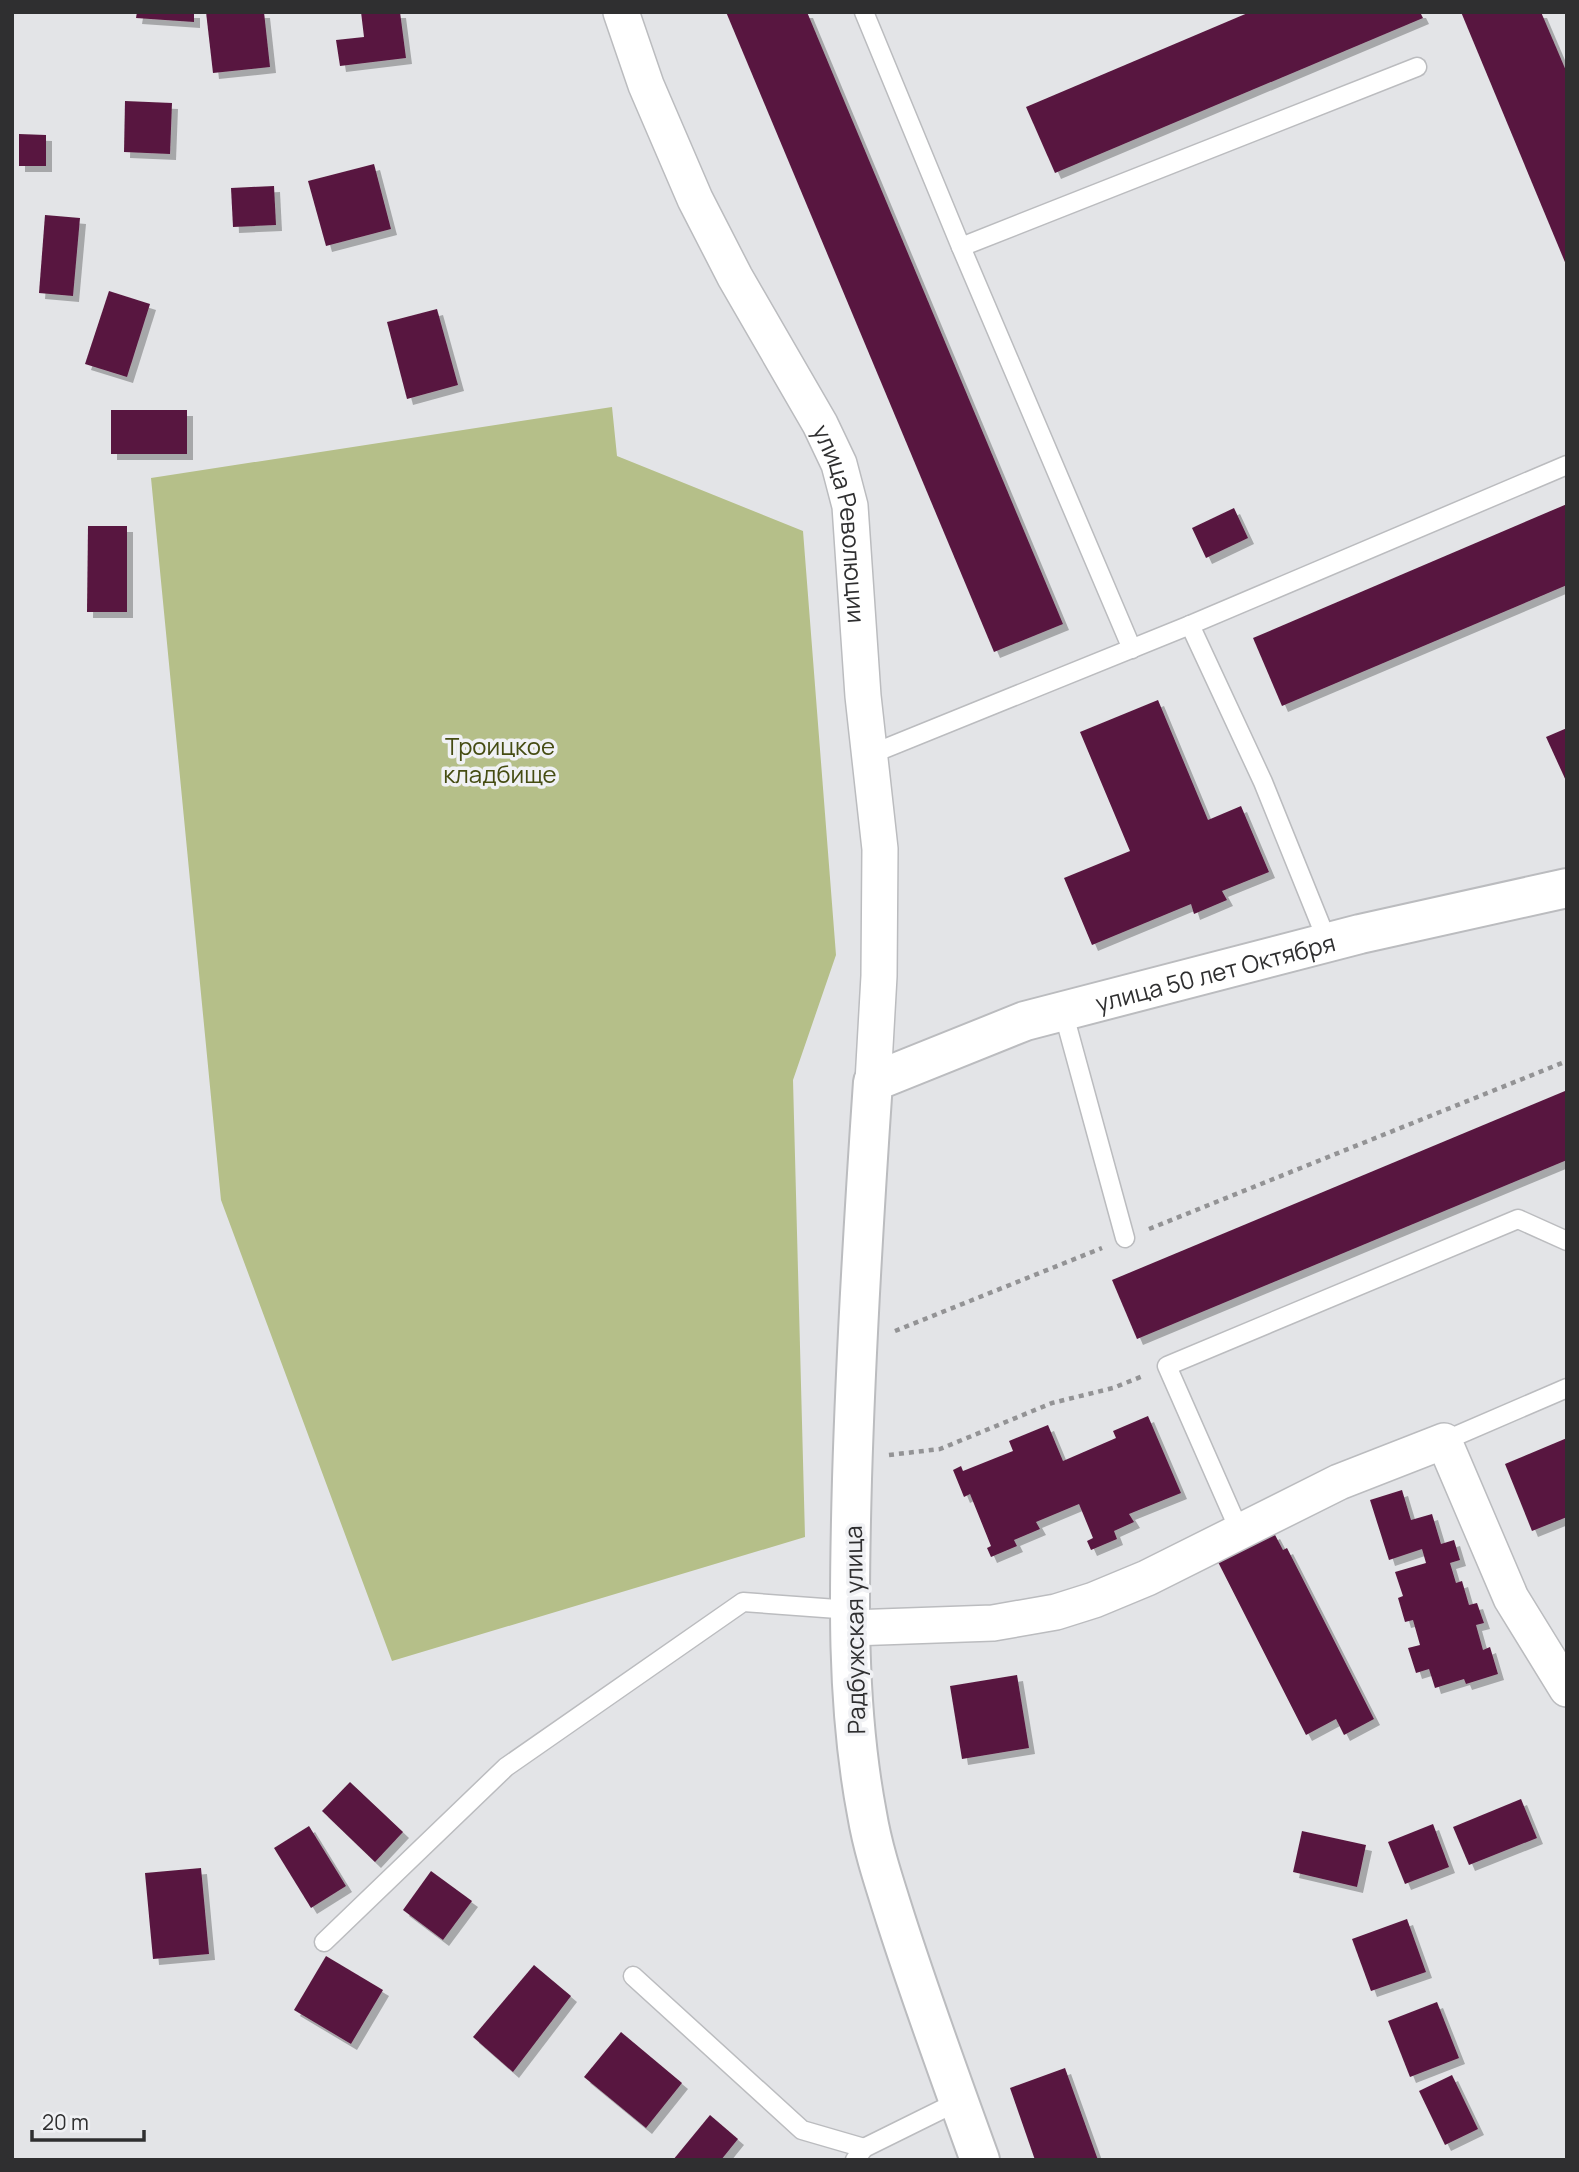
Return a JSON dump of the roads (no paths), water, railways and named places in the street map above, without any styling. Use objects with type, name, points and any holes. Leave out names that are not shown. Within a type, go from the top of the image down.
[{"type":"street","name":"улица Революции","points":[[621,12],[646,85],[695,199],[735,277],[820,424],[839,464],[850,506],[863,696],[880,849],[879,976],[873,1082]]},
{"type":"street","name":"улица 50 лет Октября","points":[[873,1082],[993,1032],[1063,1011],[1328,943],[1567,888]]},
{"type":"street","name":"Радбужская улица","points":[[873,1082],[856,1347],[853,1460],[852,1691],[858,1759],[867,1817],[883,1877],[980,2160]]},
{"type":"street","points":[[851,1619],[993,1623],[1056,1612],[1147,1578],[1339,1482],[1444,1441],[1511,1598],[1564,1678]]},
{"type":"lane","points":[[864,12],[1132,649]]},
{"type":"lane","points":[[961,247],[1417,67]]},
{"type":"lane","points":[[869,755],[1190,625],[1567,465]]},
{"type":"lane","points":[[1190,625],[1263,782],[1328,943]]},
{"type":"lane","points":[[1063,1011],[1125,1238]]},
{"type":"lane","points":[[1240,1532],[1167,1366],[1518,1219],[1567,1241]]},
{"type":"lane","points":[[1444,1441],[1567,1388]]},
{"type":"lane","points":[[324,1942],[506,1767],[743,1602],[851,1619]]},
{"type":"lane","points":[[633,1976],[802,2130],[860,2154],[959,2101]]},
{"type":"park label","name":"Троицкое кладбище","points":[[500,759]]}]
